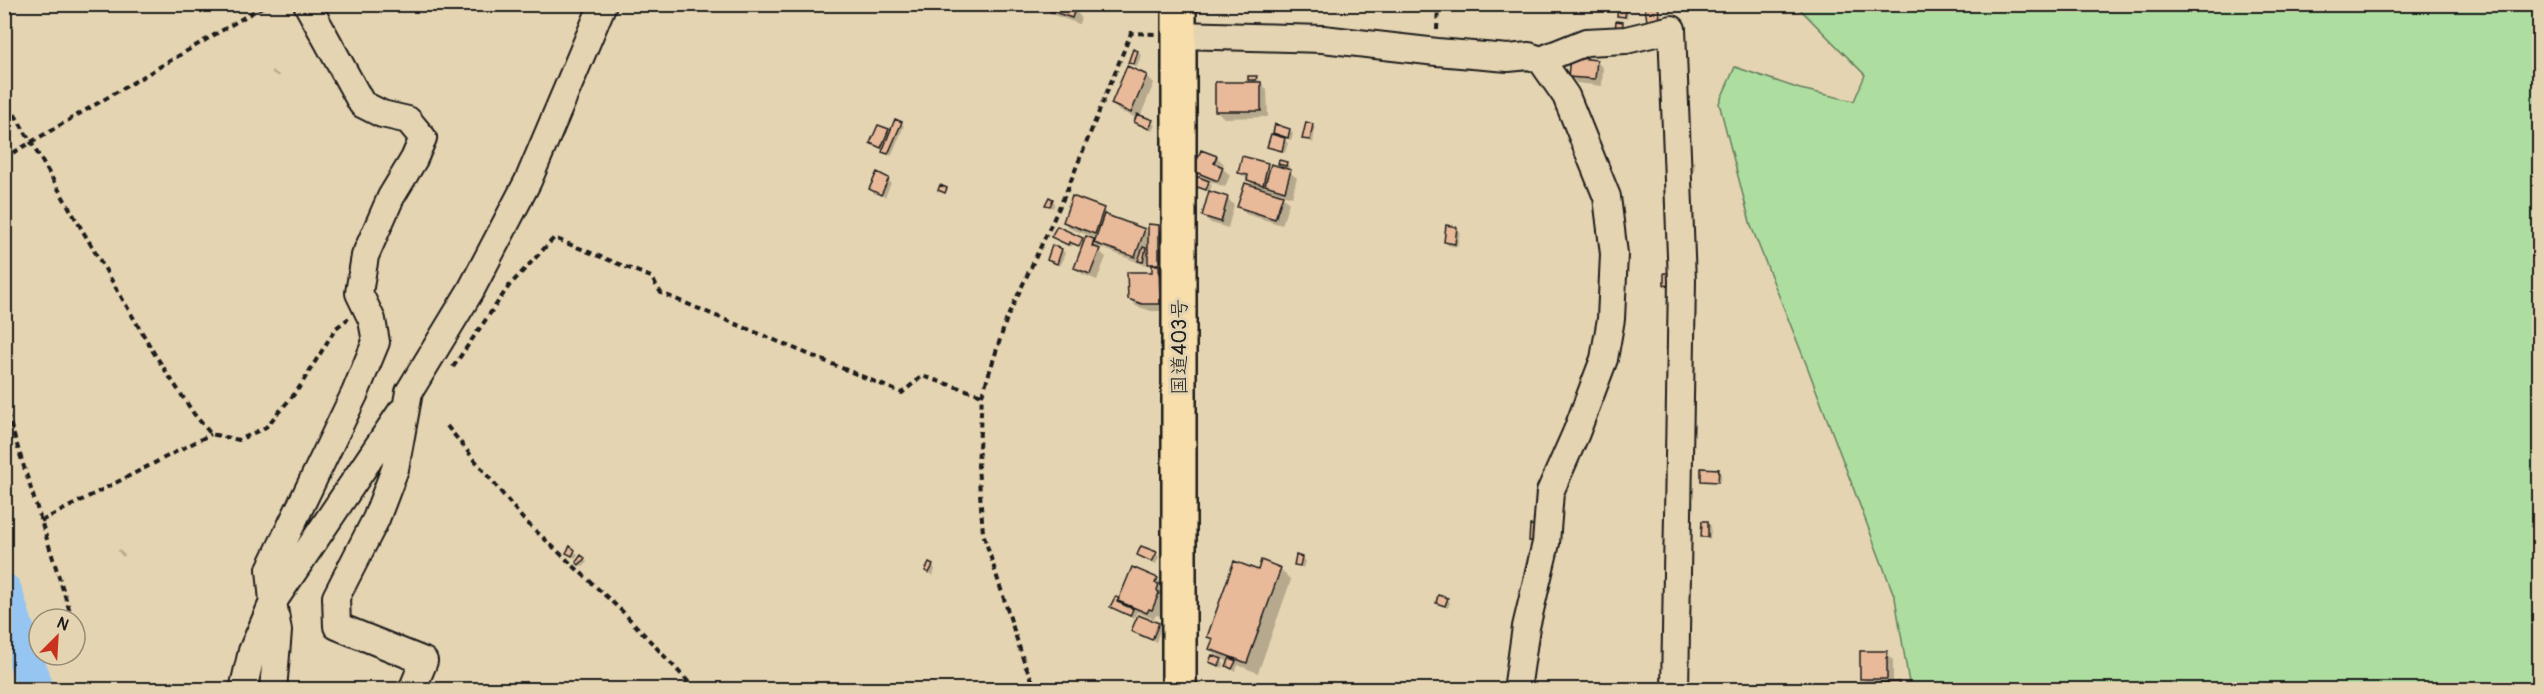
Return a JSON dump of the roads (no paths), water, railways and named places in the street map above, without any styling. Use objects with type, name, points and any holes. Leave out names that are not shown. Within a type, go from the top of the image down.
[{"type":"highway","name":"国道403号","points":[[1179,20],[1179,690]]},
{"type":"street","points":[[273,690],[278,631],[270,569],[359,383],[376,342],[372,320],[359,293],[365,256],[391,197],[423,138],[408,120],[382,114],[362,104],[307,4]]},
{"type":"street","points":[[412,690],[424,661],[337,626],[336,597],[375,519],[395,469],[409,392],[471,290],[528,181],[603,4]]},
{"type":"street","points":[[1179,20],[1448,53],[1529,56],[1541,60],[1566,96],[1607,197],[1614,254],[1611,319],[1604,359],[1576,433],[1550,492],[1546,543],[1526,627],[1517,690]]},
{"type":"street","points":[[1541,60],[1586,42],[1626,40],[1672,29],[1682,281],[1675,690]]},
{"type":"street","points":[[243,690],[252,651],[273,602],[406,404]]},
{"type":"waterway","points":[[4,591],[36,690]]}]
